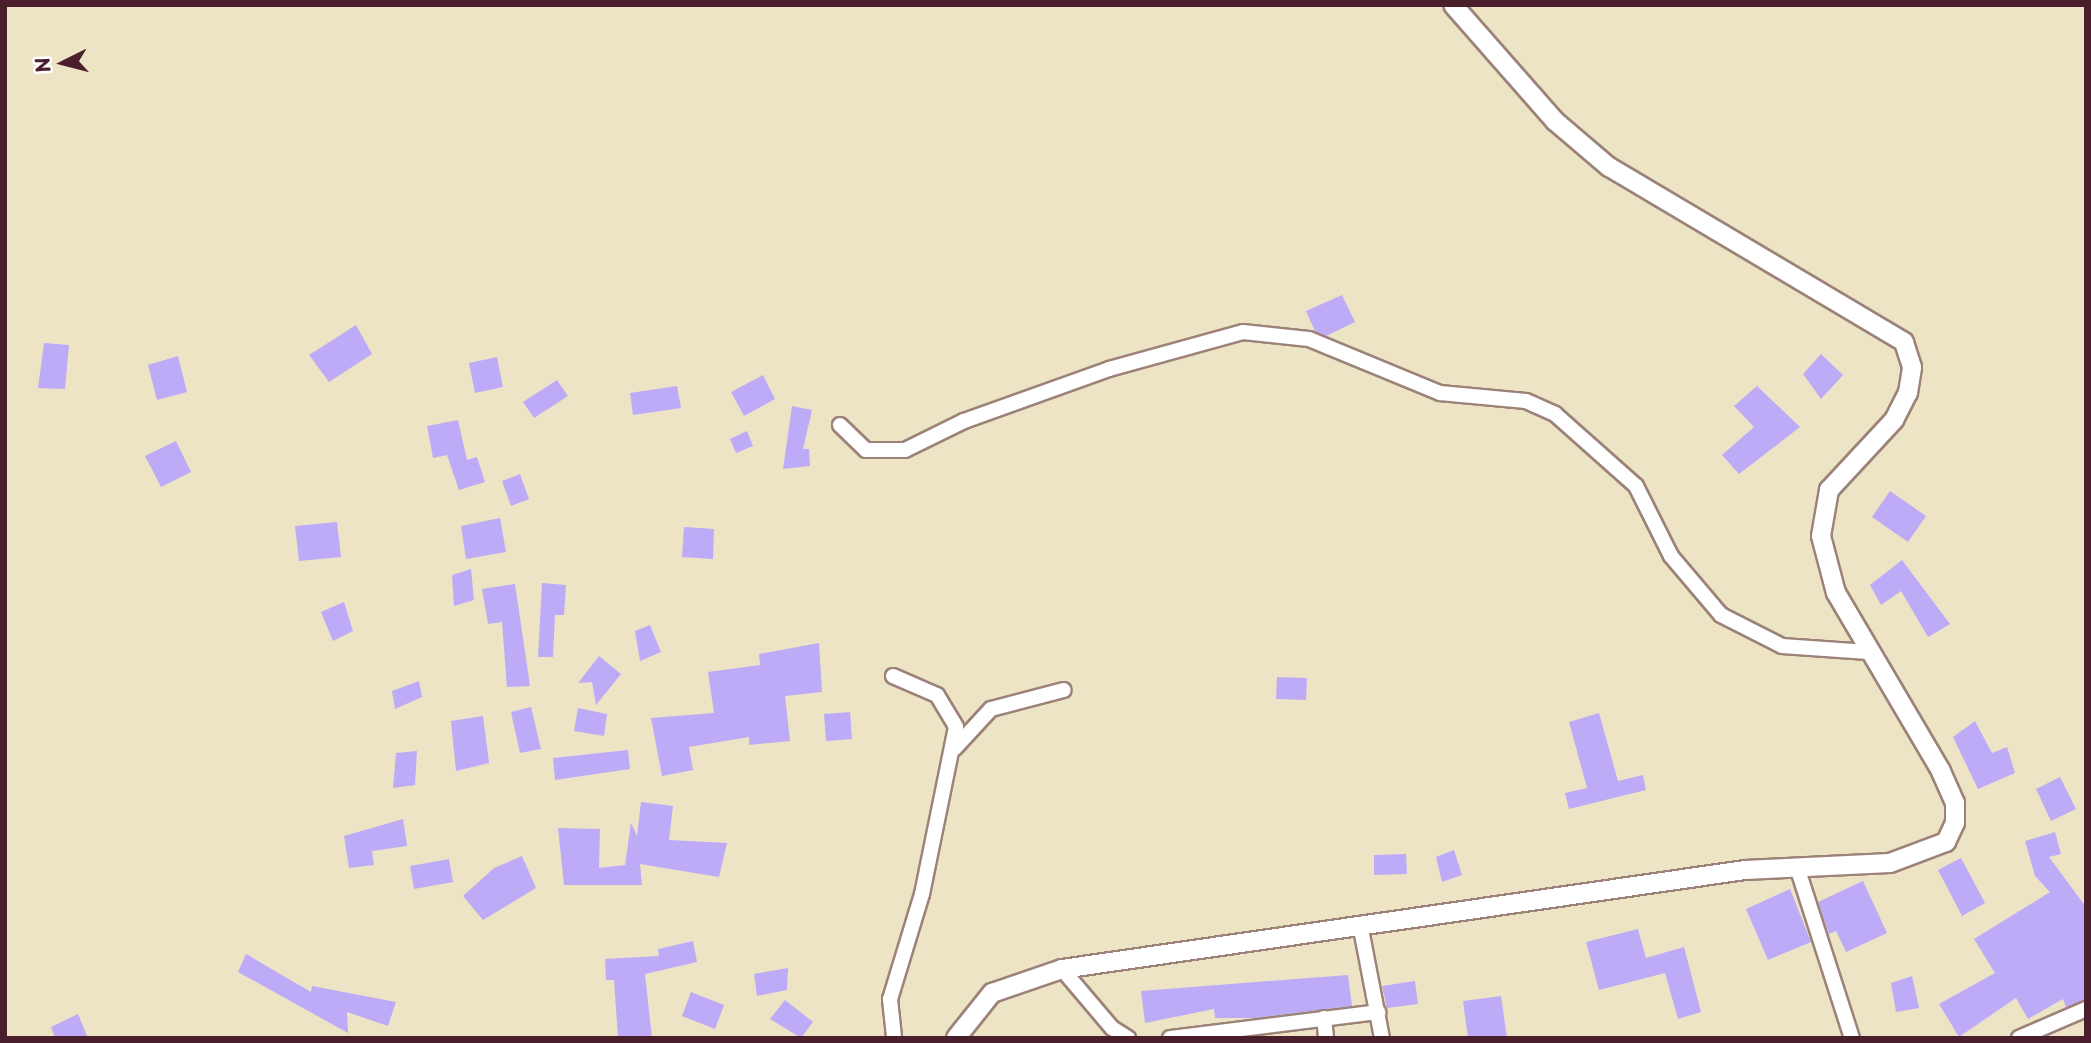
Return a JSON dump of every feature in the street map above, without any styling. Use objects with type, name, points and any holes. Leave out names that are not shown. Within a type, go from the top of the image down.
[{"type":"street","points":[[956,1038],[992,993],[1062,969],[1361,929],[1602,889],[1916,856],[1946,842],[1955,823],[1955,803],[1941,771],[1868,652],[1826,566],[1822,509],[1829,490],[1894,420],[1908,393],[1912,367],[1904,342],[1609,167],[1555,121],[1453,5]]},
{"type":"street","points":[[840,425],[866,450],[905,450],[1109,369],[1243,332],[1309,340],[1440,393],[1526,401],[1555,414],[1636,486],[1671,556],[1721,615],[1782,646],[1868,652]]},
{"type":"street","points":[[892,676],[937,695],[948,707],[956,727],[954,749],[890,999],[894,1038]]},
{"type":"street","points":[[954,749],[990,709],[1064,690]]},
{"type":"street","points":[[1798,870],[1852,1038]]},
{"type":"street","points":[[1361,929],[1382,1038]]},
{"type":"street","points":[[1062,969],[1112,1028],[1128,1038]]},
{"type":"street","points":[[2027,1036],[2086,1009]]},
{"type":"street","points":[[1170,1038],[1378,1012]]},
{"type":"street","points":[[1324,1018],[1326,1038]]},
{"type":"building","points":[[1342,295],[1355,322],[1326,336],[1315,331],[1306,311]]},
{"type":"building","points":[[356,325],[372,354],[329,382],[309,355]]},
{"type":"building","points":[[44,343],[69,345],[65,389],[38,388]]},
{"type":"building","points":[[1821,354],[1843,375],[1821,399],[1803,374]]},
{"type":"building","points":[[178,356],[187,392],[157,400],[148,365]]},
{"type":"building","points":[[497,357],[503,387],[475,393],[469,363]]},
{"type":"building","points":[[763,375],[775,399],[744,416],[731,392]]},
{"type":"building","points":[[557,380],[568,396],[534,418],[523,402]]},
{"type":"building","points":[[677,386],[681,408],[633,415],[630,393]]},
{"type":"building","points":[[1757,386],[1800,427],[1739,474],[1722,455],[1754,427],[1734,406]]},
{"type":"building","points":[[792,406],[812,410],[803,449],[809,449],[810,466],[783,469]]},
{"type":"building","points":[[458,420],[467,460],[477,457],[485,482],[459,490],[447,455],[433,458],[427,426]]},
{"type":"building","points":[[747,431],[753,446],[736,453],[730,439]]},
{"type":"building","points":[[176,441],[191,472],[161,487],[145,456]]},
{"type":"building","points":[[520,474],[529,499],[511,506],[502,481]]},
{"type":"building","points":[[1890,491],[1926,516],[1908,542],[1872,517]]},
{"type":"building","points":[[500,518],[506,552],[466,559],[461,526]]},
{"type":"building","points":[[337,522],[341,557],[299,561],[295,526]]},
{"type":"building","points":[[684,527],[714,529],[713,559],[682,557]]},
{"type":"building","points":[[1902,560],[1950,624],[1928,637],[1901,591],[1881,605],[1870,585]]},
{"type":"building","points":[[471,569],[474,600],[454,606],[452,575]]},
{"type":"building","points":[[542,583],[566,585],[564,615],[555,615],[553,657],[538,657]]},
{"type":"building","points":[[515,584],[530,686],[507,687],[502,622],[488,624],[482,589]]},
{"type":"building","points":[[344,602],[353,631],[333,641],[321,612]]},
{"type":"building","points":[[650,625],[661,652],[640,661],[635,631]]},
{"type":"building","points":[[819,643],[822,692],[785,696],[790,741],[749,745],[749,737],[689,747],[693,770],[662,776],[651,718],[714,713],[708,672],[760,665],[759,654]]},
{"type":"building","points":[[599,656],[621,674],[596,705],[592,682],[578,683]]},
{"type":"building","points":[[1277,677],[1307,678],[1306,700],[1276,699]]},
{"type":"building","points":[[419,681],[422,697],[395,709],[392,691]]},
{"type":"building","points":[[531,707],[541,749],[520,753],[511,712]]},
{"type":"building","points":[[578,708],[607,714],[604,736],[574,731]]},
{"type":"building","points":[[850,712],[852,739],[826,741],[824,714]]},
{"type":"building","points":[[1599,713],[1618,781],[1643,775],[1646,790],[1569,809],[1565,793],[1587,788],[1569,722]]},
{"type":"building","points":[[483,716],[489,763],[456,771],[451,721]]},
{"type":"building","points":[[1975,721],[1992,753],[2007,747],[2015,773],[1978,789],[1953,737]]},
{"type":"building","points":[[628,750],[630,769],[555,780],[553,758]]},
{"type":"building","points":[[417,751],[415,785],[393,788],[396,753]]},
{"type":"building","points":[[2060,777],[2076,809],[2051,821],[2036,789]]},
{"type":"building","points":[[641,802],[673,806],[669,840],[727,843],[719,877],[640,864],[642,885],[564,885],[558,828],[600,829],[599,868],[625,865],[631,823],[637,836]]},
{"type":"building","points":[[403,819],[407,846],[372,851],[374,865],[349,868],[344,836]]},
{"type":"building","points":[[2055,832],[2061,854],[2049,857],[2086,907],[2086,1000],[2066,1007],[2063,999],[2028,1019],[2016,998],[1959,1037],[1939,1004],[1995,973],[1974,939],[2050,892],[2035,876],[2025,841]]},
{"type":"building","points":[[1454,850],[1462,875],[1442,882],[1436,857]]},
{"type":"building","points":[[1406,854],[1407,874],[1374,875],[1374,855]]},
{"type":"building","points":[[522,856],[536,888],[483,920],[463,896],[494,868]]},
{"type":"building","points":[[1961,858],[1985,903],[1962,916],[1938,870]]},
{"type":"building","points":[[449,859],[453,882],[414,889],[410,866]]},
{"type":"building","points":[[1863,881],[1887,933],[1846,952],[1836,931],[1829,934],[1818,902]]},
{"type":"building","points":[[1790,889],[1811,942],[1768,960],[1746,909]]},
{"type":"building","points":[[1638,929],[1646,958],[1684,947],[1701,1012],[1678,1019],[1665,973],[1599,990],[1586,942]]},
{"type":"building","points":[[693,941],[697,962],[645,974],[652,1038],[618,1038],[614,980],[606,980],[605,959],[659,956],[658,949]]},
{"type":"building","points":[[246,954],[311,992],[312,986],[396,1002],[388,1026],[347,1012],[348,1033],[238,972]]},
{"type":"building","points":[[788,968],[787,990],[757,996],[754,974]]},
{"type":"building","points":[[1348,975],[1352,1006],[1256,1018],[1215,1018],[1214,1009],[1145,1023],[1141,991]]},
{"type":"building","points":[[1912,976],[1919,1008],[1896,1012],[1891,983]]},
{"type":"building","points":[[1415,981],[1418,1004],[1387,1008],[1382,986]]},
{"type":"building","points":[[691,992],[724,1005],[715,1029],[682,1016]]},
{"type":"building","points":[[1501,996],[1507,1038],[1468,1038],[1463,1001]]},
{"type":"building","points":[[785,1000],[813,1022],[801,1038],[770,1019]]},
{"type":"building","points":[[78,1014],[88,1038],[55,1038],[51,1027]]}]
